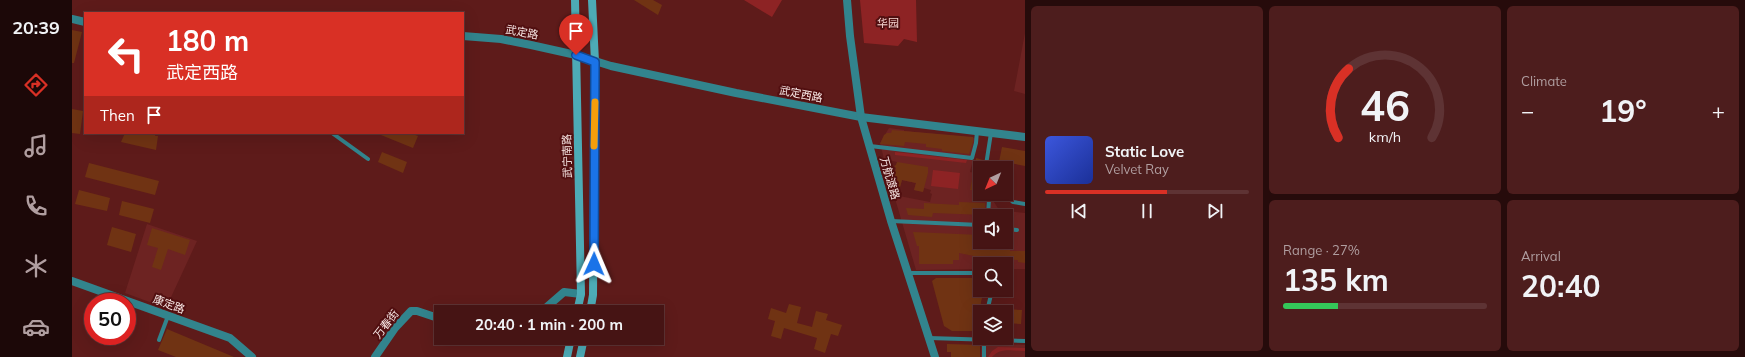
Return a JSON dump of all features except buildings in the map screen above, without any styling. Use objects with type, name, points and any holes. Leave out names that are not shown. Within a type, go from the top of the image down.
[{"type":"main road","name":"武宁南路","points":[[575,0],[581,294],[579,305]]},
{"type":"main road","points":[[591,305],[593,295],[595,62],[592,0]]},
{"type":"main road","points":[[567,357],[570,345]]},
{"type":"main road","points":[[580,357],[583,345]]},
{"type":"street","name":"万航渡路","points":[[847,0],[850,36],[861,117],[891,221],[935,357]]},
{"type":"street","points":[[72,19],[84,22]]},
{"type":"street","name":"武定路","points":[[464,36],[508,41],[576,55]]},
{"type":"street","name":"武定西路","points":[[576,55],[595,62],[736,93],[861,117],[1025,137]]},
{"type":"street","name":"康定路","points":[[72,281],[230,338],[252,357]]},
{"type":"street","points":[[549,305],[564,292],[581,294]]},
{"type":"street","name":"万春街","points":[[375,357],[395,328],[411,311],[417,311],[434,317]]},
{"type":"lane","points":[[870,146],[972,158],[977,131]]},
{"type":"lane","points":[[987,161],[992,132]]},
{"type":"lane","points":[[333,134],[368,158]]},
{"type":"lane","points":[[1012,201],[1025,204]]},
{"type":"lane","points":[[891,221],[973,225]]},
{"type":"lane","points":[[1013,230],[1017,230]]},
{"type":"lane","points":[[908,273],[973,273]]},
{"type":"lane","points":[[159,340],[168,316]]},
{"type":"lane","points":[[929,338],[973,339]]},
{"type":"lane","points":[[1013,340],[1025,341]]},
{"type":"lane","points":[[984,357],[985,345]]},
{"type":"shaded area","points":[[1025,33],[1025,94],[1014,91]]},
{"type":"shaded area","points":[[889,128],[904,131],[978,138],[970,172],[973,173],[973,201],[993,201],[998,209],[973,209],[973,249],[1013,249],[1013,212],[1025,213],[1025,269],[1013,269],[1013,257],[973,257],[973,269],[916,270],[894,195],[930,202],[932,194],[930,193],[931,190],[924,188],[923,192],[914,190],[916,183],[902,180],[900,187],[892,186],[897,162],[884,159],[880,143]]},
{"type":"shaded area","points":[[147,224],[197,241],[166,308],[136,297],[136,293],[125,293]]},
{"type":"shaded area","points":[[981,345],[1025,345],[1025,357],[981,357]]},
{"type":"green space","points":[[744,0],[782,0],[772,17]]},
{"type":"green space","name":"华园","points":[[860,0],[916,0],[917,42],[904,39],[898,46],[864,43]]},
{"type":"green space","points":[[895,152],[967,160],[966,163],[895,155]]},
{"type":"green space","points":[[933,170],[960,173],[958,189],[931,186]]},
{"type":"green space","points":[[998,347],[1025,348],[1025,351],[1003,351],[992,357],[988,357],[992,351]]},
{"type":"slow traffic","points":[[594,146],[595,102]]},
{"type":"route","points":[[576,55],[595,62],[594,264]]}]
